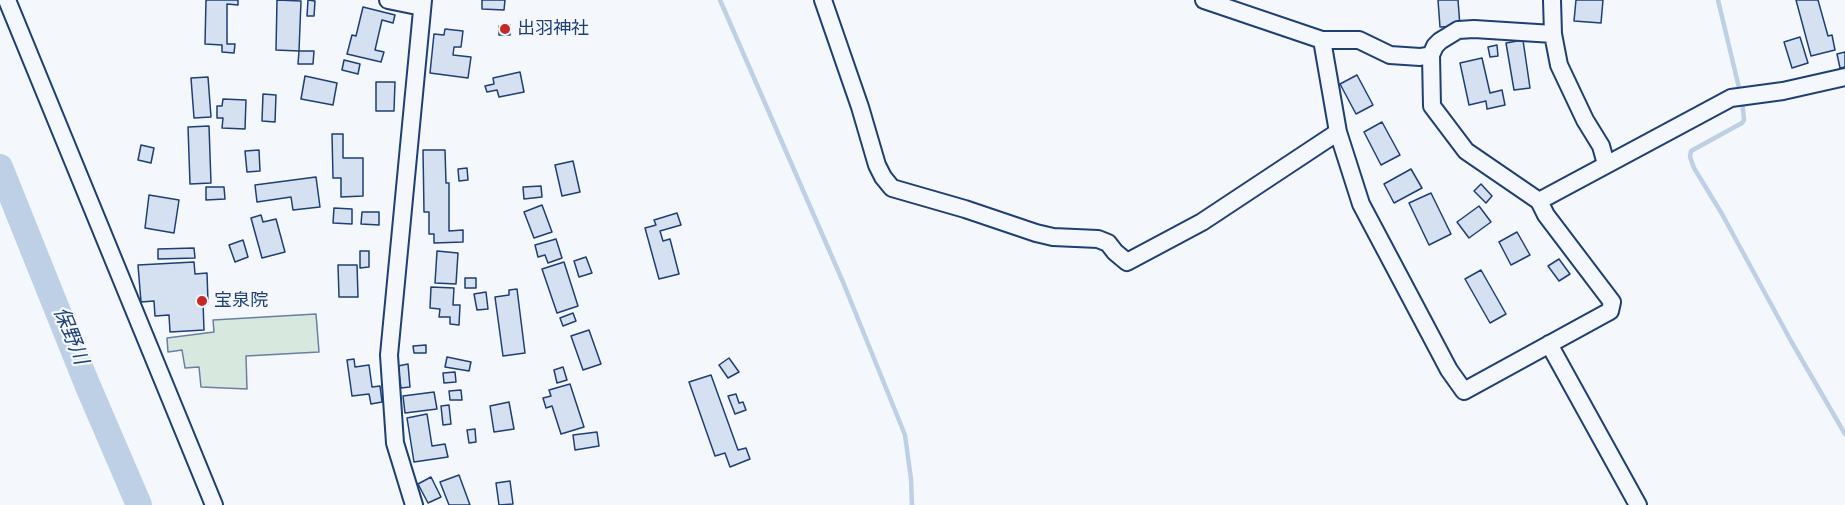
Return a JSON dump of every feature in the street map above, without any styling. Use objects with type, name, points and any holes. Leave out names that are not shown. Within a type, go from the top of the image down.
[{"type":"street","points":[[7,0],[213,505]]},
{"type":"street","points":[[388,0],[423,4],[389,355],[394,443],[414,505]]},
{"type":"street","points":[[823,0],[860,106],[877,165],[892,188],[1036,233],[1053,237],[1098,239],[1108,243],[1127,262],[1202,222],[1338,132]]},
{"type":"street","points":[[1204,0],[1322,40],[1359,40],[1390,55],[1420,57],[1431,55]]},
{"type":"street","points":[[1552,0],[1553,34],[1559,65],[1585,120],[1601,146],[1606,164]]},
{"type":"street","points":[[1322,40],[1338,132],[1361,204],[1449,370],[1464,391],[1610,311],[1612,302],[1546,215],[1539,201],[1466,151],[1432,106],[1431,55],[1440,41],[1458,30],[1553,34]]},
{"type":"street","points":[[1539,201],[1731,98],[1783,91],[1845,77]]},
{"type":"street","points":[[1549,344],[1638,505]]},
{"type":"shaded area","points":[[316,314],[319,352],[246,356],[247,389],[201,387],[199,367],[185,368],[182,350],[168,352],[167,338],[214,332],[213,320]]},
{"type":"building","points":[[206,0],[238,0],[238,5],[227,4],[227,44],[235,44],[234,53],[222,52],[222,45],[205,44]]},
{"type":"building","points":[[277,0],[301,1],[299,51],[276,50]]},
{"type":"building","points":[[308,0],[315,1],[314,16],[307,16]]},
{"type":"building","points":[[482,0],[505,0],[504,10],[482,9]]},
{"type":"building","points":[[1438,0],[1458,0],[1460,26],[1440,27]]},
{"type":"building","points":[[1576,0],[1603,0],[1601,23],[1574,21]]},
{"type":"building","points":[[1796,0],[1818,0],[1828,36],[1832,35],[1835,50],[1811,56]]},
{"type":"building","points":[[363,7],[395,15],[393,23],[382,20],[375,50],[384,52],[381,62],[347,54],[352,35],[356,36]]},
{"type":"building","points":[[510,25],[510,35],[499,35],[499,26]]},
{"type":"building","points":[[445,29],[463,31],[461,47],[454,47],[453,55],[471,57],[468,78],[430,73],[434,34],[444,35]]},
{"type":"building","points":[[1800,37],[1808,63],[1792,68],[1784,42]]},
{"type":"building","points":[[1523,40],[1530,88],[1514,90],[1506,43]]},
{"type":"building","points":[[1497,45],[1498,56],[1490,57],[1488,47]]},
{"type":"building","points":[[299,51],[314,51],[313,64],[298,64]]},
{"type":"building","points":[[1845,52],[1845,67],[1840,68],[1837,54]]},
{"type":"building","points":[[1482,58],[1490,93],[1502,90],[1505,105],[1487,109],[1486,101],[1469,105],[1460,63]]},
{"type":"building","points":[[344,60],[360,64],[358,74],[342,70]]},
{"type":"building","points":[[520,72],[524,92],[499,97],[497,90],[487,92],[485,86],[494,84],[493,78]]},
{"type":"building","points":[[1357,75],[1373,105],[1356,114],[1340,84]]},
{"type":"building","points":[[305,76],[337,83],[333,105],[301,99]]},
{"type":"building","points":[[208,77],[211,117],[194,118],[191,78]]},
{"type":"building","points":[[376,82],[395,82],[394,111],[376,111]]},
{"type":"building","points":[[263,94],[276,95],[275,122],[262,121]]},
{"type":"building","points":[[223,99],[246,100],[245,129],[222,128],[223,118],[217,118],[217,106],[222,106]]},
{"type":"building","points":[[1382,122],[1400,155],[1381,165],[1364,132]]},
{"type":"building","points":[[209,126],[211,183],[190,184],[188,127]]},
{"type":"building","points":[[332,134],[343,134],[343,158],[363,158],[363,196],[341,197],[341,178],[333,178]]},
{"type":"building","points":[[141,145],[154,148],[151,163],[138,160]]},
{"type":"building","points":[[259,150],[260,171],[247,172],[245,151]]},
{"type":"building","points":[[423,150],[445,150],[446,183],[449,183],[449,231],[463,230],[463,242],[434,243],[434,234],[429,234],[429,212],[424,212]]},
{"type":"building","points":[[573,161],[580,192],[562,196],[555,165]]},
{"type":"building","points":[[467,168],[468,180],[459,181],[458,169]]},
{"type":"building","points":[[1411,169],[1422,188],[1394,203],[1384,184]]},
{"type":"building","points":[[316,177],[320,207],[293,210],[291,197],[257,202],[255,185]]},
{"type":"building","points":[[1481,184],[1492,196],[1486,203],[1474,191]]},
{"type":"building","points":[[541,186],[542,197],[524,199],[523,187]]},
{"type":"building","points":[[206,187],[224,187],[225,199],[206,200]]},
{"type":"building","points":[[1431,193],[1451,234],[1429,245],[1409,203]]},
{"type":"building","points":[[149,195],[179,200],[174,233],[145,228]]},
{"type":"building","points":[[542,205],[552,232],[534,238],[524,212]]},
{"type":"building","points":[[1479,206],[1491,222],[1469,238],[1457,222]]},
{"type":"building","points":[[334,208],[352,209],[352,224],[333,223]]},
{"type":"building","points":[[362,212],[379,212],[379,225],[361,224]]},
{"type":"building","points":[[677,213],[681,225],[660,231],[663,241],[670,239],[679,274],[659,279],[645,228],[656,225],[654,220]]},
{"type":"building","points":[[261,215],[263,222],[276,219],[285,252],[262,258],[251,218]]},
{"type":"building","points":[[1517,232],[1530,255],[1511,265],[1499,242]]},
{"type":"building","points":[[556,239],[562,258],[548,263],[545,255],[538,257],[535,245]]},
{"type":"building","points":[[243,240],[248,257],[235,262],[229,245]]},
{"type":"building","points":[[194,248],[195,258],[158,259],[158,249]]},
{"type":"building","points":[[360,251],[369,251],[369,267],[360,268]]},
{"type":"building","points":[[437,251],[458,253],[456,284],[435,283]]},
{"type":"building","points":[[586,257],[592,273],[579,277],[574,261]]},
{"type":"building","points":[[1559,259],[1570,274],[1559,281],[1548,266]]},
{"type":"building","points":[[194,262],[195,274],[207,273],[208,302],[203,302],[204,330],[170,332],[169,315],[155,316],[154,301],[141,302],[138,265]]},
{"type":"building","points":[[564,262],[578,306],[557,313],[542,269]]},
{"type":"building","points":[[338,265],[357,265],[358,297],[339,297]]},
{"type":"building","points":[[1481,270],[1506,314],[1490,323],[1465,279]]},
{"type":"building","points":[[465,278],[476,278],[476,288],[465,288]]},
{"type":"building","points":[[431,287],[454,288],[453,305],[460,305],[459,325],[450,324],[450,317],[439,317],[440,309],[430,308]]},
{"type":"building","points":[[517,289],[525,353],[503,356],[495,297],[509,295],[509,290]]},
{"type":"building","points":[[486,292],[488,309],[477,310],[474,294]]},
{"type":"building","points":[[573,313],[576,321],[563,326],[560,318]]},
{"type":"building","points":[[589,330],[601,364],[583,370],[571,336]]},
{"type":"building","points":[[426,345],[426,353],[414,353],[413,346]]},
{"type":"building","points":[[447,357],[471,362],[469,371],[445,367]]},
{"type":"building","points":[[729,358],[739,372],[728,378],[719,365]]},
{"type":"building","points":[[354,359],[355,367],[369,365],[372,387],[380,386],[382,402],[371,404],[369,394],[352,396],[347,360]]},
{"type":"building","points":[[408,364],[410,387],[401,388],[398,366]]},
{"type":"building","points":[[563,367],[567,380],[557,383],[554,370]]},
{"type":"building","points":[[455,372],[456,382],[444,383],[443,373]]},
{"type":"building","points":[[711,375],[738,450],[746,448],[750,459],[730,467],[725,453],[715,456],[689,382]]},
{"type":"building","points":[[570,384],[584,427],[561,434],[552,406],[546,408],[543,398],[551,396],[549,390]]},
{"type":"building","points":[[461,390],[462,400],[450,400],[449,391]]},
{"type":"building","points":[[434,392],[437,409],[405,413],[403,396]]},
{"type":"building","points":[[736,394],[739,403],[743,402],[746,410],[735,414],[728,396]]},
{"type":"building","points":[[509,402],[514,429],[494,432],[490,406]]},
{"type":"building","points":[[449,405],[451,424],[443,425],[441,406]]},
{"type":"building","points":[[427,414],[432,446],[445,444],[448,457],[414,462],[407,418]]},
{"type":"building","points":[[475,429],[476,442],[469,443],[467,430]]},
{"type":"building","points":[[597,432],[599,446],[575,450],[573,435]]},
{"type":"building","points":[[459,475],[470,505],[449,505],[440,482]]},
{"type":"building","points":[[431,477],[441,497],[428,503],[418,484]]},
{"type":"building","points":[[510,481],[513,504],[499,505],[496,483]]},
{"type":"waterway","points":[[720,0],[843,282],[905,435],[912,505]]},
{"type":"waterway","points":[[1718,0],[1740,92]]},
{"type":"waterway","points":[[1742,100],[1744,120],[1742,123],[1691,151],[1690,157],[1694,168],[1845,434]]},
{"type":"waterway","name":"保野川","points":[[0,167],[87,384],[139,505]]},
{"type":"place","name":"出羽神社","points":[[505,29]]},
{"type":"place","name":"宝泉院","points":[[202,301]]}]
